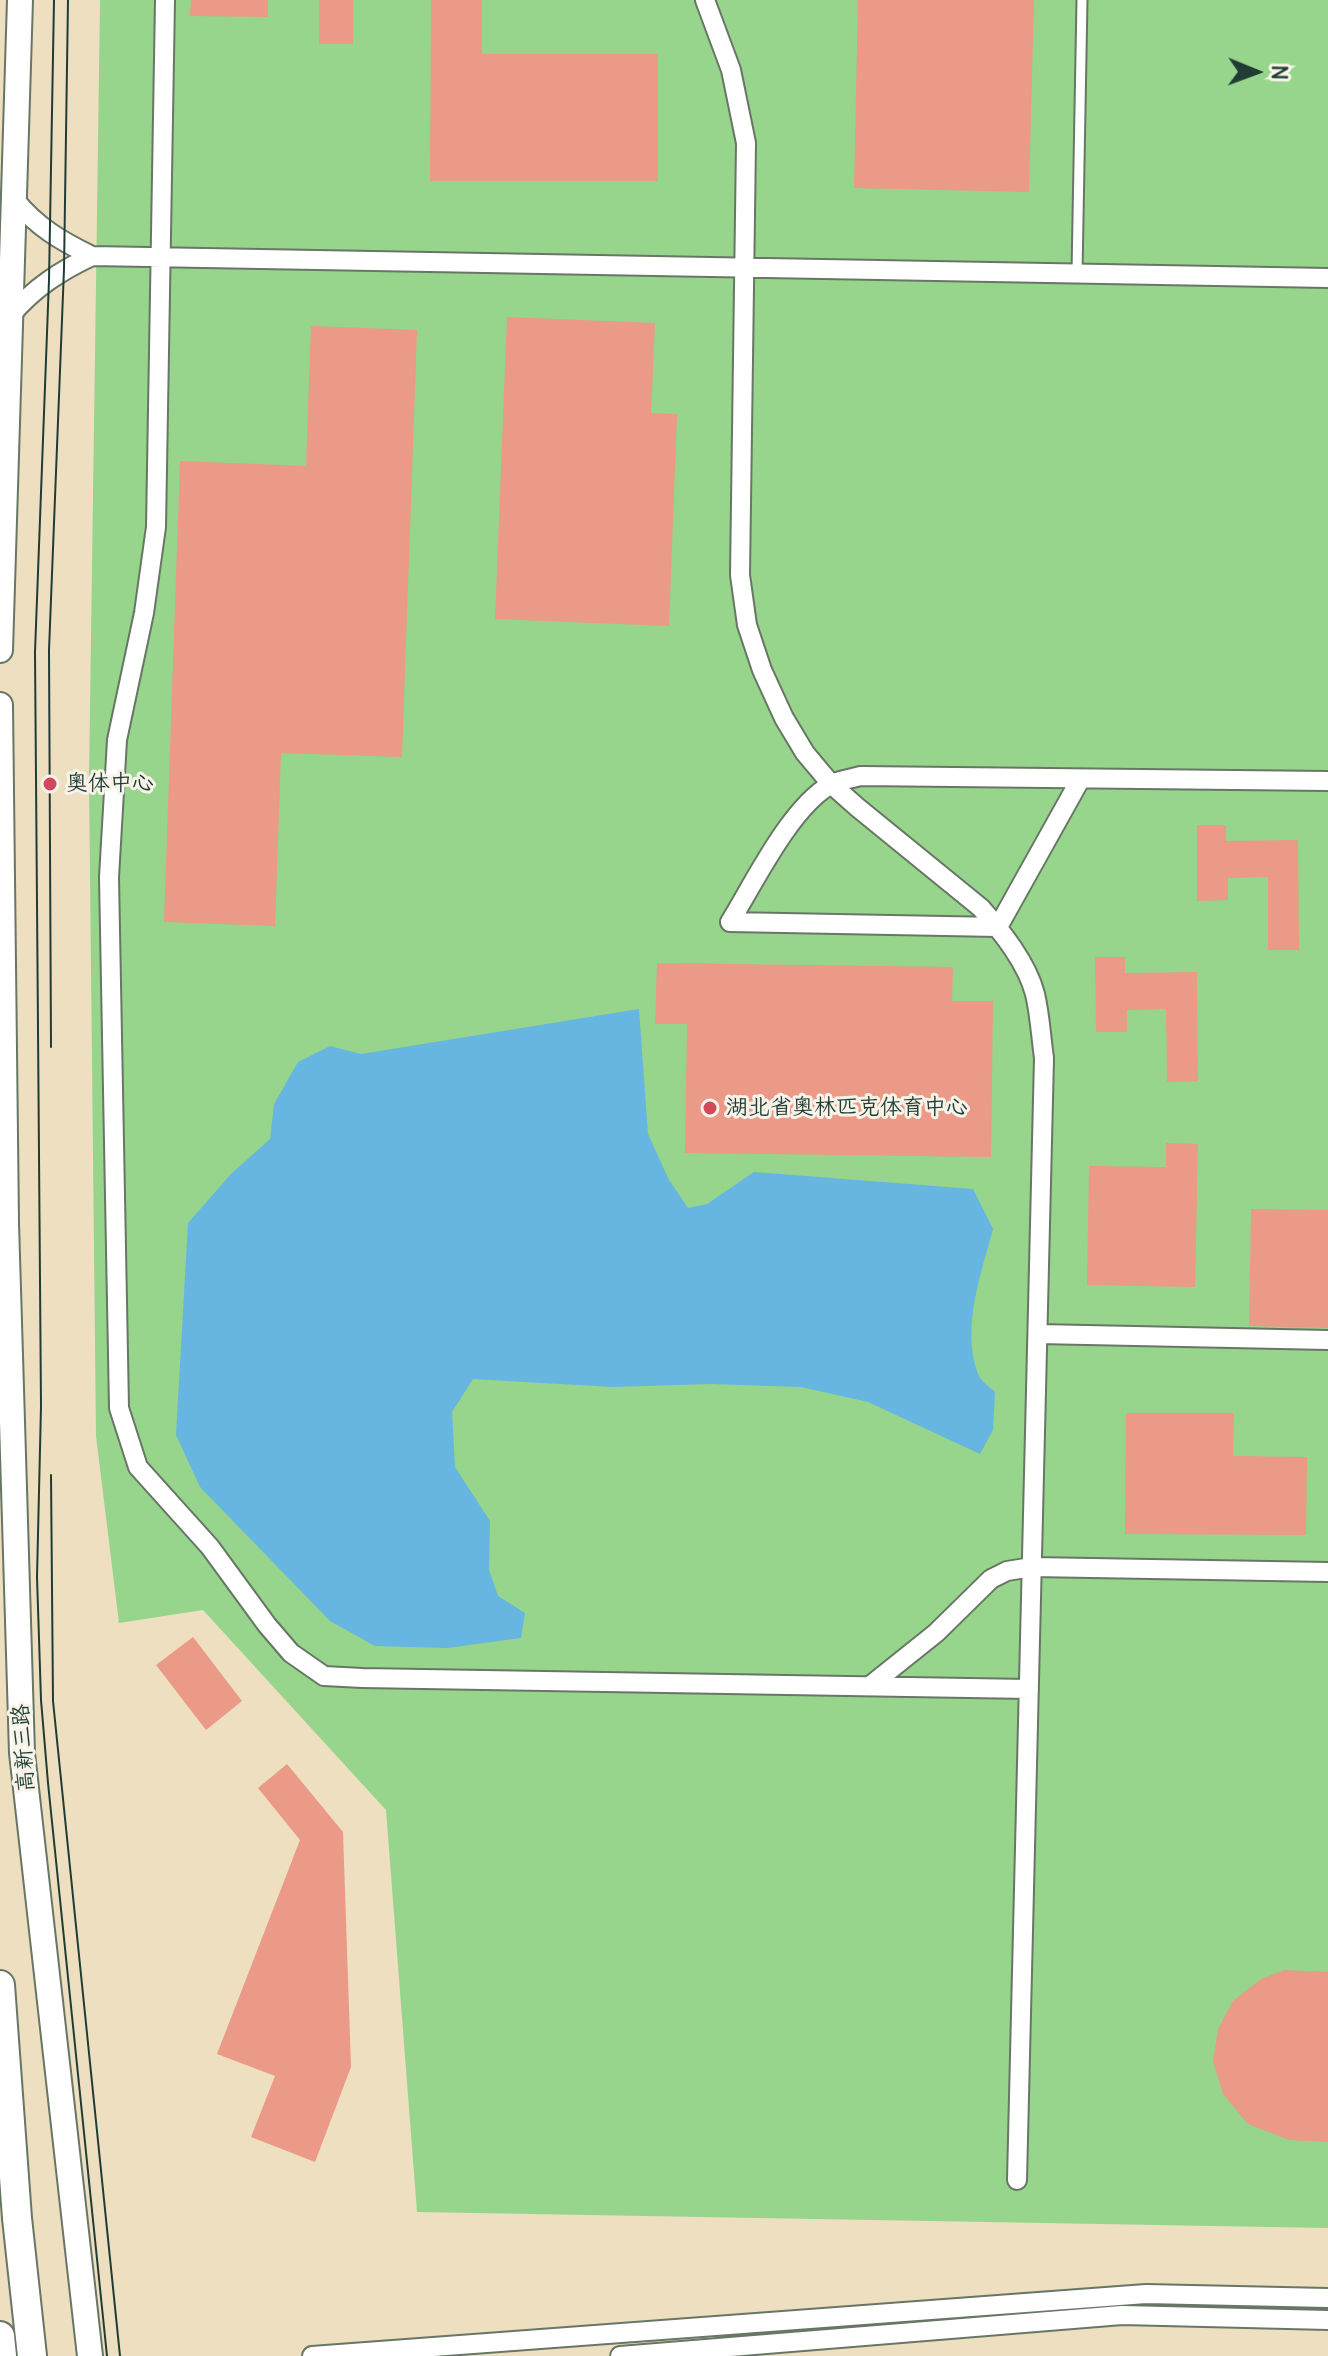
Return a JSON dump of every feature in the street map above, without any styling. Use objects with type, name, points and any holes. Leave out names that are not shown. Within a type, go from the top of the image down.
[{"type":"highway","points":[[0,1985],[17,2218],[32,2356]]},
{"type":"highway","points":[[0,2336],[2,2356]]},
{"type":"main road","points":[[0,650],[20,0]]},
{"type":"main road","name":"高新三路","points":[[0,705],[6,1223],[22,1753],[90,2356]]},
{"type":"street","points":[[165,0],[156,527],[144,613],[117,740],[109,877],[119,1408],[138,1467],[210,1547],[291,1653],[324,1676],[1029,1689]]},
{"type":"street","points":[[705,0],[731,70],[746,143],[740,575],[747,625],[762,670],[784,718],[805,753],[831,784],[981,908],[998,927],[1017,955],[1034,992],[1044,1058],[1017,2180]]},
{"type":"street","points":[[15,200],[50,234],[92,256]]},
{"type":"street","points":[[11,315],[27,296],[64,269],[92,256],[1328,278]]},
{"type":"street","points":[[998,927],[730,922],[777,844],[808,804],[831,784],[860,776],[1328,781]]},
{"type":"street","points":[[998,927],[1080,780]]},
{"type":"street","points":[[1038,1334],[1328,1340]]},
{"type":"street","points":[[871,1685],[927,1641],[991,1579],[1007,1571],[1032,1567],[1328,1572]]},
{"type":"street","points":[[312,2356],[1146,2294],[1328,2298]]},
{"type":"street","points":[[620,2356],[1122,2315],[1328,2320]]},
{"type":"lane","points":[[1077,273],[1082,0]]},
{"type":"green space","name":"湖北省奥林匹克体育中心","points":[[100,0],[1328,0],[1328,2228],[417,2212],[386,1810],[203,1610],[119,1623],[96,1436],[89,780]]},
{"type":"water","points":[[639,1009],[648,1134],[669,1180],[688,1208],[707,1204],[754,1172],[973,1189],[993,1229],[978,1283],[971,1338],[979,1377],[995,1392],[993,1430],[980,1454],[868,1402],[801,1387],[711,1384],[612,1387],[473,1379],[452,1412],[455,1467],[490,1521],[489,1570],[498,1596],[525,1613],[521,1638],[447,1648],[375,1646],[330,1621],[200,1487],[176,1435],[188,1223],[231,1174],[270,1139],[274,1104],[298,1062],[330,1046],[361,1054]]},
{"type":"building","points":[[191,0],[268,0],[268,17],[190,16]]},
{"type":"building","points":[[319,0],[353,0],[353,44],[319,44]]},
{"type":"building","points":[[431,0],[482,0],[482,54],[658,54],[658,181],[430,181]]},
{"type":"building","points":[[858,0],[1034,0],[1029,192],[854,188]]},
{"type":"building","points":[[507,317],[655,323],[651,413],[677,414],[669,626],[495,619]]},
{"type":"building","points":[[311,326],[417,330],[402,757],[281,753],[275,926],[164,922],[180,461],[306,466]]},
{"type":"building","points":[[1197,825],[1226,825],[1226,841],[1298,840],[1299,950],[1268,950],[1268,877],[1228,878],[1228,900],[1197,901]]},
{"type":"building","points":[[1095,957],[1125,957],[1125,973],[1197,972],[1198,1081],[1167,1082],[1166,1009],[1127,1010],[1127,1032],[1096,1032]]},
{"type":"building","points":[[657,963],[953,967],[952,1001],[993,1001],[991,1157],[685,1153],[687,1024],[655,1024]]},
{"type":"building","points":[[1166,1143],[1198,1144],[1195,1287],[1087,1285],[1089,1166],[1166,1167]]},
{"type":"building","points":[[1251,1209],[1328,1210],[1328,1328],[1249,1326]]},
{"type":"building","points":[[1126,1413],[1234,1413],[1233,1456],[1307,1457],[1306,1535],[1125,1534]]},
{"type":"building","points":[[193,1637],[242,1701],[206,1730],[156,1665]]},
{"type":"building","points":[[287,1764],[343,1832],[351,2067],[315,2162],[251,2137],[275,2076],[217,2054],[300,1840],[258,1788]]},
{"type":"building","points":[[1284,1970],[1328,1972],[1328,2142],[1289,2140],[1248,2124],[1223,2094],[1213,2061],[1218,2029],[1233,2001],[1261,1979]]},
{"type":"tram line","points":[[54,0],[49,280],[35,652],[41,1406],[37,1577],[41,1700],[48,1783],[107,2356]]},
{"type":"tram line","points":[[51,1047],[49,650],[64,269],[68,0]]},
{"type":"tram line","points":[[51,1475],[53,1701],[120,2356]]},
{"type":"place","name":"奥体中心","points":[[50,784]]},
{"type":"place","name":"湖北省奥林匹克体育中心","points":[[710,1108]]}]
